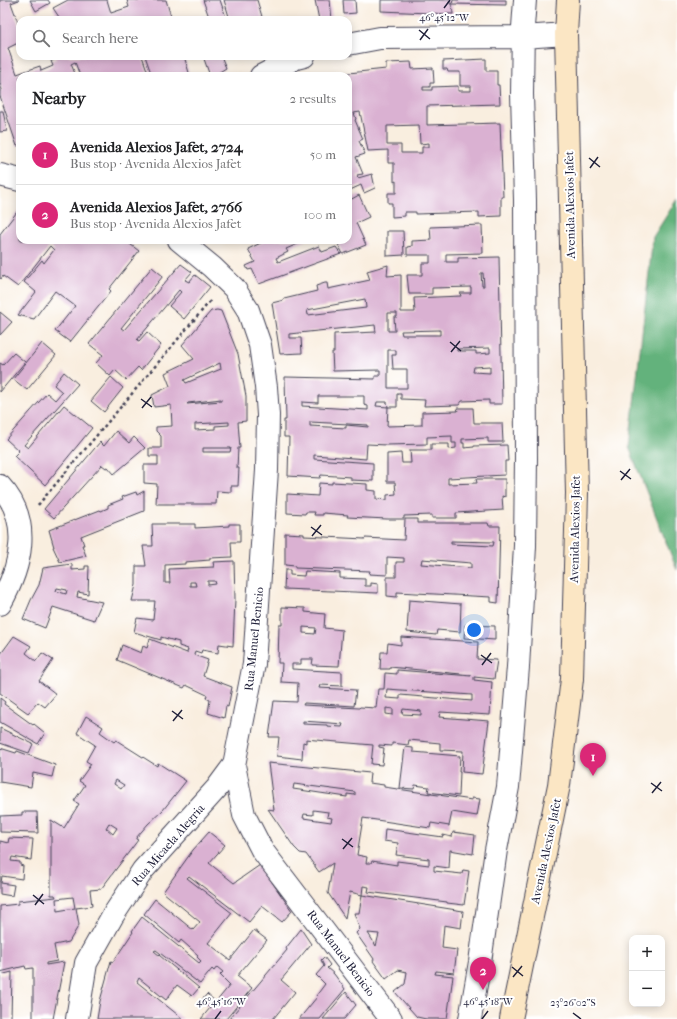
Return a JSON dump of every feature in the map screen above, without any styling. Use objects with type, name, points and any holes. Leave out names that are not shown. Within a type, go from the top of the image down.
[{"type":"main road","name":"Avenida Alexios Jafet","points":[[511,1019],[559,785],[572,679],[577,493],[566,34],[568,0]]},
{"type":"street","points":[[470,1019],[480,962],[496,850],[508,786],[518,667],[525,546],[525,200],[523,36],[525,0]]},
{"type":"street","points":[[352,43],[380,38],[566,34]]},
{"type":"street","points":[[269,72],[292,60]]},
{"type":"street","points":[[0,175],[16,179]]},
{"type":"street","name":"Rua Manuel Benicio","points":[[184,244],[212,267],[234,288],[248,310],[260,345],[266,387],[268,415],[267,470],[254,664],[234,765],[244,815],[262,850],[391,1019]]},
{"type":"street","points":[[0,486],[8,494],[19,521],[21,542],[17,562],[8,589],[0,604]]},
{"type":"street","name":"Rua Micaela Alegria","points":[[77,1019],[86,962],[120,905],[143,870],[217,788],[234,765]]},
{"type":"path","points":[[19,521],[36,509],[227,281]]},
{"type":"green space","points":[[677,199],[677,570],[629,447],[653,237]]},
{"type":"building","points":[[0,0],[19,0],[11,3],[16,17],[16,44],[8,48],[16,72],[16,143],[0,96],[0,91],[2,90],[0,83]]},
{"type":"building","points":[[30,0],[48,0],[50,3],[36,11]]},
{"type":"building","points":[[68,0],[107,0],[111,13],[129,7],[127,0],[166,0],[171,16],[58,16],[53,8]]},
{"type":"building","points":[[203,0],[220,0],[226,16],[209,16]]},
{"type":"building","points":[[224,0],[257,0],[262,16],[229,16]]},
{"type":"building","points":[[315,0],[330,0],[332,16],[318,16]]},
{"type":"building","points":[[343,0],[355,0],[356,13],[344,14]]},
{"type":"building","points":[[381,0],[450,0],[453,14],[381,11]]},
{"type":"building","points":[[453,0],[506,0],[506,5],[452,4]]},
{"type":"building","points":[[486,59],[486,71],[497,71],[497,85],[499,85],[500,104],[427,106],[427,125],[500,123],[503,197],[501,197],[501,216],[479,217],[479,212],[416,214],[416,212],[405,212],[405,216],[392,217],[392,203],[388,203],[388,193],[396,193],[396,181],[394,182],[394,163],[388,163],[388,150],[368,151],[360,112],[354,113],[355,120],[363,139],[359,141],[365,154],[356,157],[363,174],[357,175],[358,178],[372,174],[375,188],[364,193],[361,185],[352,189],[352,73],[386,69],[386,63],[411,62],[412,69],[433,68],[434,83],[430,83],[430,87],[423,87],[423,90],[432,90],[432,87],[458,86],[458,91],[471,91],[471,86],[460,86],[460,72],[448,72],[447,69],[443,69],[443,61]],"holes":[[[419,125],[420,144],[429,143],[429,147],[422,147],[422,153],[401,153],[401,145],[387,145],[387,126]]]},
{"type":"building","points":[[54,60],[143,60],[148,72],[79,72],[75,62],[71,64],[74,72],[23,72],[40,66],[41,71],[53,66],[51,61]]},
{"type":"building","points":[[146,60],[185,60],[189,72],[151,72]]},
{"type":"building","points":[[204,60],[223,60],[226,68],[220,72],[209,72]]},
{"type":"building","points":[[0,111],[3,111],[7,131],[0,132]]},
{"type":"building","points":[[359,195],[369,217],[356,223],[366,245],[343,254],[338,244],[352,244],[352,199]]},
{"type":"building","points":[[16,213],[16,244],[130,244],[139,251],[109,289],[111,291],[70,342],[55,331],[75,306],[55,291],[34,319],[18,315],[36,292],[24,282],[42,260],[44,263],[54,250],[50,246],[18,287],[3,276],[1,279],[0,278],[0,234]]},
{"type":"building","points":[[482,225],[483,253],[446,254],[446,262],[458,262],[458,258],[499,257],[502,404],[489,404],[489,400],[462,401],[459,405],[424,406],[425,400],[401,399],[401,394],[397,394],[397,407],[388,407],[387,426],[422,425],[422,412],[458,411],[457,408],[473,408],[474,423],[502,423],[503,442],[488,442],[488,438],[462,439],[462,443],[464,443],[464,448],[474,446],[507,445],[508,461],[505,461],[505,475],[448,478],[448,484],[477,483],[476,479],[505,479],[505,497],[502,496],[503,510],[456,513],[456,518],[432,518],[432,515],[404,516],[404,519],[347,517],[348,515],[323,513],[323,515],[314,515],[315,512],[306,512],[305,514],[287,513],[287,494],[318,496],[319,483],[332,484],[332,482],[367,484],[367,490],[376,491],[376,499],[387,500],[387,495],[396,494],[395,482],[387,482],[387,454],[401,453],[402,463],[411,463],[410,450],[431,450],[431,444],[449,444],[449,449],[456,448],[456,443],[452,443],[452,436],[427,437],[427,444],[367,444],[366,459],[314,455],[314,459],[373,463],[373,481],[351,480],[351,477],[321,475],[320,478],[288,476],[289,437],[284,437],[284,420],[286,420],[285,377],[375,379],[375,376],[380,376],[380,370],[333,371],[332,352],[334,352],[334,334],[376,332],[375,325],[289,334],[289,338],[301,338],[302,353],[280,354],[272,303],[317,291],[316,286],[325,283],[327,283],[328,289],[370,280],[367,271],[388,265],[387,276],[401,275],[401,312],[415,312],[414,298],[461,296],[460,293],[471,293],[471,287],[432,288],[432,294],[409,294],[407,275],[422,275],[422,263],[430,263],[430,255],[407,255],[407,247],[412,246],[412,241],[431,240],[430,227]],"holes":[[[481,273],[483,273],[484,286],[482,286]],[[365,299],[366,308],[308,315],[307,310]],[[388,313],[397,313],[397,317],[394,317],[395,331],[388,331]],[[440,330],[440,335],[402,335],[401,331]],[[490,348],[490,353],[476,354],[476,351],[457,351],[457,349]],[[388,350],[396,350],[396,355],[392,355],[393,369],[407,369],[407,388],[388,388]],[[490,366],[490,373],[473,372],[474,367]],[[318,396],[364,396],[364,405],[368,406],[368,410],[302,406],[302,402],[318,403]],[[377,402],[387,402],[388,407],[376,406]],[[310,422],[368,425],[368,427],[346,425],[346,428],[310,426]]]},
{"type":"building","points":[[387,231],[403,231],[404,255],[387,256]]},
{"type":"building","points":[[259,244],[298,244],[286,249],[288,252],[276,258],[278,262],[319,246],[322,252],[336,247],[341,254],[259,284],[252,269],[248,270],[246,266],[255,262],[248,249]]},
{"type":"building","points":[[181,264],[192,272],[185,280],[189,282],[195,275],[210,287],[184,319],[169,306],[181,292],[179,290],[137,340],[139,341],[147,332],[161,345],[141,370],[138,367],[126,380],[115,370],[110,376],[96,363],[103,355],[89,344],[152,267],[163,276],[121,328],[124,330]]},
{"type":"building","points":[[211,311],[221,311],[238,354],[246,396],[246,421],[238,422],[240,448],[238,448],[238,486],[231,486],[231,492],[217,491],[216,504],[156,504],[157,484],[144,483],[144,465],[158,465],[158,456],[149,456],[149,448],[161,448],[161,436],[156,431],[156,427],[172,426],[171,405],[154,407],[152,395],[170,386],[165,373],[194,359],[182,345]],"holes":[[[220,363],[221,369],[186,383],[184,380]],[[221,399],[221,401],[187,404]],[[229,422],[229,425],[215,426],[215,429],[195,430],[195,424]],[[203,448],[231,448],[230,452],[203,452]]]},
{"type":"building","points":[[0,312],[12,322],[0,335]]},
{"type":"building","points":[[42,343],[56,355],[27,390],[13,379]]},
{"type":"building","points":[[14,353],[25,362],[0,392],[0,363],[3,365]]},
{"type":"building","points":[[64,372],[78,384],[24,445],[28,448],[64,405],[92,428],[45,485],[14,456],[19,451],[6,439],[47,393],[55,400],[62,392],[54,385]]},
{"type":"building","points":[[111,377],[123,388],[104,412],[91,401]]},
{"type":"building","points":[[116,431],[129,443],[134,437],[145,448],[114,474],[108,467],[106,468],[102,465],[54,518],[44,509],[100,442],[104,446]]},
{"type":"building","points":[[144,491],[144,511],[81,536],[84,545],[82,545],[86,556],[60,562],[53,547],[49,530],[108,508],[108,505],[123,499],[122,497],[136,492],[137,495]]},
{"type":"building","points":[[405,519],[417,519],[417,523],[488,523],[489,526],[500,526],[498,603],[491,602],[491,597],[397,592],[397,597],[387,596],[387,577],[396,577],[396,562],[404,562],[404,558],[387,557],[387,575],[369,574],[370,571],[295,568],[295,566],[285,565],[285,533],[304,534],[304,536],[404,540]],"holes":[[[451,541],[494,542],[493,546],[451,544]],[[422,559],[471,563],[471,568],[421,564]]]},
{"type":"building","points":[[152,524],[195,524],[195,528],[240,524],[240,542],[231,542],[232,557],[210,558],[210,560],[185,562],[185,564],[165,565],[165,583],[170,583],[169,569],[214,567],[213,562],[234,561],[235,599],[233,646],[219,644],[218,653],[202,650],[201,653],[195,651],[194,655],[208,660],[203,676],[232,687],[224,718],[208,713],[210,700],[206,698],[207,695],[186,685],[184,688],[117,660],[122,645],[141,653],[143,646],[147,648],[150,639],[187,653],[188,649],[179,646],[179,642],[161,637],[161,640],[134,632],[137,618],[153,620],[155,601],[132,601],[136,585],[136,566],[146,566],[143,546],[153,546]],"holes":[[[208,581],[215,581],[216,584],[208,585]],[[190,582],[195,582],[196,586],[190,586]]]},
{"type":"building","points":[[72,564],[72,570],[85,569],[85,566],[89,566],[88,594],[78,592],[77,597],[102,602],[94,620],[53,607],[45,628],[23,619],[39,585],[43,568]],"holes":[[[57,588],[67,590],[66,594],[56,591]]]},
{"type":"building","points":[[285,570],[290,570],[290,575],[304,576],[305,571],[340,573],[340,578],[365,579],[365,586],[371,586],[371,583],[378,584],[378,593],[284,589]]},
{"type":"building","points":[[409,600],[461,604],[460,632],[437,630],[436,635],[407,632]]},
{"type":"building","points":[[282,607],[305,608],[305,612],[325,614],[324,628],[342,630],[339,666],[312,665],[313,659],[301,659],[301,664],[292,664],[292,669],[342,672],[342,686],[320,685],[319,688],[356,690],[354,706],[304,703],[303,705],[376,708],[378,689],[384,689],[385,673],[397,674],[397,670],[471,676],[390,667],[390,669],[380,669],[381,652],[387,652],[388,643],[401,645],[401,637],[478,642],[477,659],[497,660],[494,679],[474,677],[474,680],[492,682],[490,715],[440,712],[439,717],[489,721],[482,774],[462,772],[463,751],[440,750],[440,743],[409,740],[408,745],[392,743],[392,746],[379,745],[379,747],[384,748],[382,765],[371,764],[373,745],[306,739],[306,743],[303,742],[302,759],[277,756],[279,737],[269,737],[274,701],[297,702],[298,683],[281,682],[282,663],[278,663],[279,625],[282,625]],"holes":[[[303,627],[316,628],[315,634],[303,633]],[[387,689],[472,695],[472,701],[400,695],[400,699],[386,698]],[[386,708],[393,709],[393,715],[386,714]],[[403,709],[421,711],[421,715],[402,714]],[[303,721],[343,724],[342,727],[303,724]]]},
{"type":"building","points":[[465,625],[495,626],[495,640],[464,638]]},
{"type":"building","points":[[14,636],[31,646],[26,653],[36,661],[42,653],[53,660],[39,681],[56,694],[45,707],[38,702],[28,713],[0,693],[0,655]]},
{"type":"building","points":[[0,698],[5,702],[4,704],[45,733],[38,744],[0,722]]},
{"type":"building","points":[[86,716],[103,727],[100,732],[114,742],[116,740],[157,766],[158,763],[186,781],[163,810],[136,838],[138,840],[101,889],[90,890],[92,906],[76,908],[79,925],[69,942],[54,945],[57,961],[46,963],[46,965],[64,962],[53,1019],[33,1019],[33,968],[26,969],[25,966],[0,972],[0,906],[18,904],[18,901],[56,897],[55,895],[51,895],[51,820],[64,828],[79,804],[74,801],[85,785],[79,781],[91,764],[86,761],[95,745],[77,733]],"holes":[[[116,780],[124,785],[121,789],[114,784]],[[109,823],[117,828],[113,834],[106,828]],[[73,897],[75,908],[57,911],[56,899]]]},
{"type":"building","points":[[0,728],[33,744],[29,753],[0,743]]},
{"type":"building","points":[[405,747],[413,748],[413,752],[460,756],[459,796],[428,792],[429,787],[415,785],[414,789],[400,788]]},
{"type":"building","points":[[0,748],[16,753],[17,751],[55,765],[52,777],[33,773],[31,787],[0,782]]},
{"type":"building","points":[[268,763],[370,773],[369,783],[384,785],[384,787],[472,800],[472,798],[480,799],[477,816],[452,812],[449,826],[431,823],[430,828],[363,818],[357,855],[367,857],[366,863],[371,863],[372,861],[397,865],[397,861],[429,865],[429,859],[396,855],[398,843],[384,841],[385,829],[443,837],[443,835],[452,837],[453,832],[475,835],[473,854],[450,850],[449,868],[434,866],[434,871],[462,874],[463,870],[469,871],[464,905],[368,892],[369,887],[363,886],[362,895],[350,892],[345,918],[328,893],[333,863],[319,872],[306,854],[300,853],[294,847],[268,809],[274,810]],"holes":[[[294,784],[355,792],[355,795],[347,794],[347,797],[293,789]],[[313,810],[328,812],[327,817],[332,818],[331,822],[303,818],[304,814],[313,815]]]},
{"type":"building","points":[[22,812],[37,812],[38,833],[0,832],[0,816],[22,815]]},
{"type":"building","points":[[209,832],[225,845],[209,863],[234,883],[260,865],[292,911],[282,922],[262,906],[249,922],[189,876],[187,878],[232,913],[208,943],[230,960],[254,930],[267,940],[237,976],[252,988],[226,1019],[201,1019],[210,1008],[201,1001],[207,994],[216,1002],[230,985],[220,975],[223,972],[217,967],[214,971],[212,969],[200,984],[156,950],[154,951],[199,988],[192,996],[177,985],[166,1000],[139,978],[137,982],[183,1019],[97,1019],[100,1001],[111,961],[113,962],[142,917],[199,963],[201,961],[197,957],[198,955],[181,940],[179,943],[144,914],[155,899],[193,930],[200,922],[163,892],[193,850]]},
{"type":"building","points":[[9,838],[33,839],[31,860],[12,857],[11,861],[20,862],[20,865],[23,866],[22,879],[2,876],[1,883],[14,885],[12,896],[0,894],[0,841],[8,843]]},
{"type":"building","points":[[362,895],[463,911],[461,928],[444,925],[442,948],[457,950],[454,973],[436,971],[435,974],[453,976],[447,1019],[426,1019],[417,1017],[395,992],[405,984],[407,972],[398,970],[386,979],[356,933],[360,929],[354,913],[359,913]],"holes":[[[368,933],[379,934],[376,946]]]},
{"type":"building","points":[[301,929],[311,944],[281,980],[295,992],[273,1019],[229,1019],[287,950],[286,948]]},
{"type":"building","points":[[324,957],[330,965],[327,968],[334,974],[345,989],[320,1019],[299,1019],[317,997],[316,996],[325,984],[316,975],[324,966],[321,960]]},
{"type":"building","points":[[12,972],[11,1019],[0,1019],[0,975]]},
{"type":"building","points":[[346,992],[356,1005],[344,1019],[323,1019]]},
{"type":"place","name":"Avenida Alexios Jafet, 2724","points":[[593,776]]},
{"type":"place","name":"Avenida Alexios Jafet, 2766","points":[[483,990]]}]
